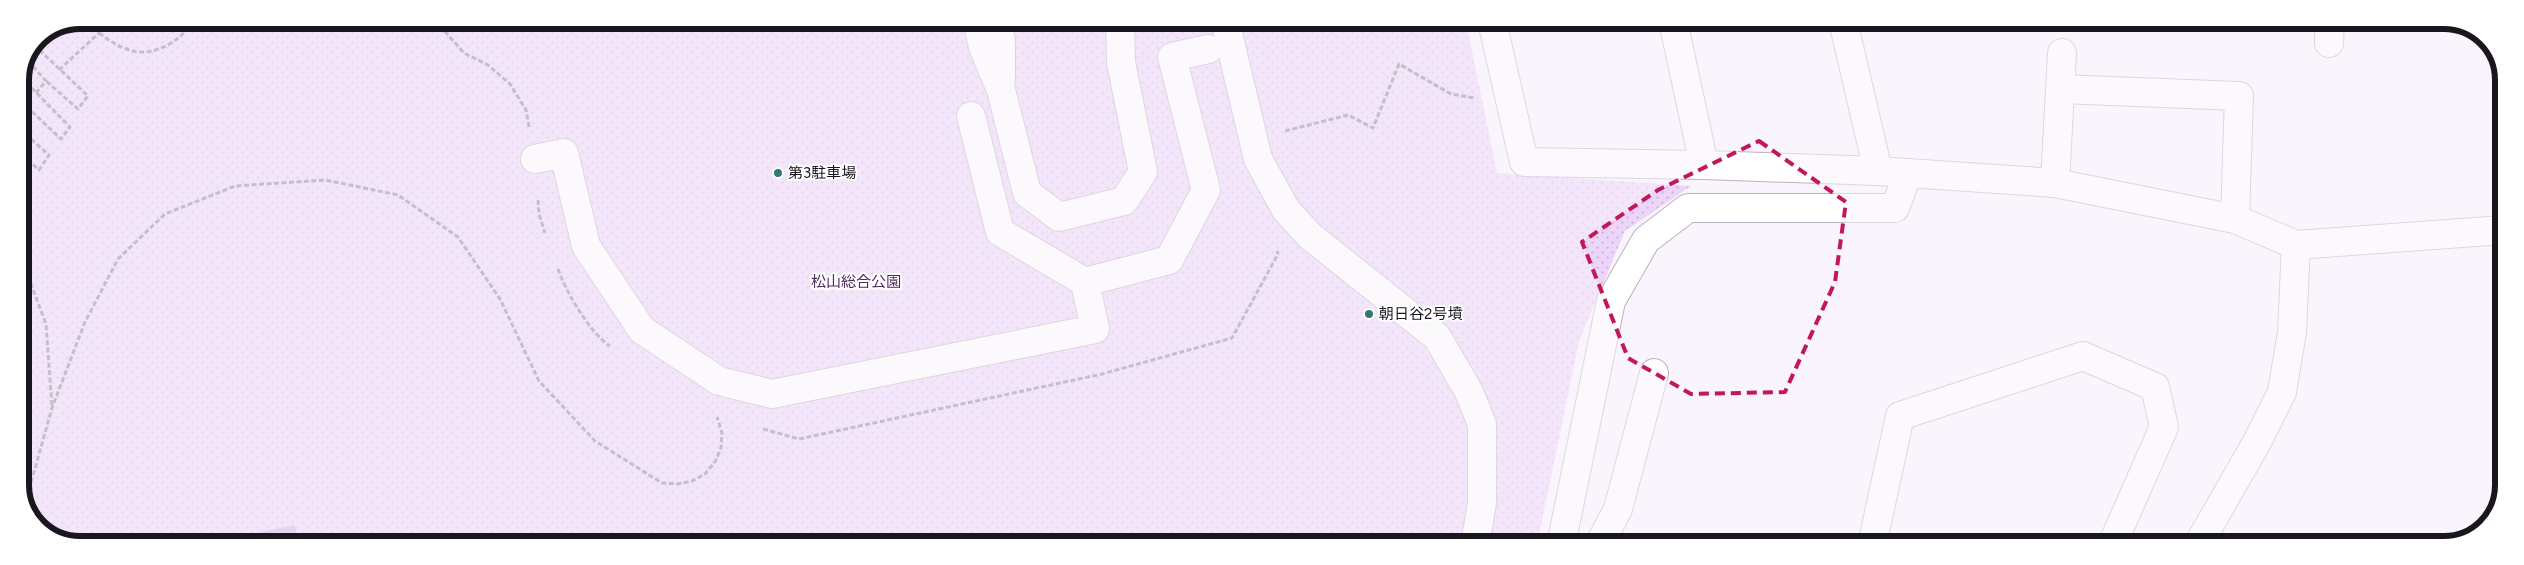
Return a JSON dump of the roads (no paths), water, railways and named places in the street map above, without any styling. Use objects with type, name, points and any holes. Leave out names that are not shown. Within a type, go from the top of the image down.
[{"type":"street","points":[[979,29],[983,47],[1001,90],[1027,193],[1059,217],[1124,201],[1142,172],[1121,62],[1120,29]]},
{"type":"street","points":[[1000,29],[1002,43],[1001,90]]},
{"type":"street","points":[[1107,29],[1121,62]]},
{"type":"street","points":[[1227,29],[1258,159],[1286,210],[1310,236],[1436,337],[1469,392],[1482,424],[1482,503],[1476,536]]},
{"type":"street","points":[[1494,29],[1524,162],[1704,165],[1878,171],[2056,183],[2235,219],[2296,244],[2495,231]]},
{"type":"street","points":[[1675,29],[1704,165]]},
{"type":"street","points":[[1845,29],[1878,171]]},
{"type":"street","points":[[971,116],[1000,232],[1085,282],[1169,260],[1206,190],[1172,57],[1208,49]]},
{"type":"street","points":[[2056,183],[2062,53]]},
{"type":"street","points":[[2060,89],[2238,96],[2235,219]]},
{"type":"street","points":[[535,159],[564,152],[586,246],[642,330],[719,381],[772,394],[1095,330],[1085,282]]},
{"type":"street","points":[[1563,536],[1611,301],[1646,240],[1688,208],[1896,208],[1908,173]]},
{"type":"street","points":[[2203,536],[2257,442],[2282,392],[2292,332],[2296,244]]},
{"type":"street","points":[[1874,536],[1900,416],[2083,356],[2155,387],[2164,427],[2116,536]]},
{"type":"street","points":[[1604,536],[1618,509],[1654,373]]},
{"type":"place","name":"第3駐車場","points":[[778,173]]},
{"type":"place","name":"朝日谷2号墳","points":[[1369,314]]},
{"type":"park label","name":"松山総合公園","points":[[856,282]]}]
